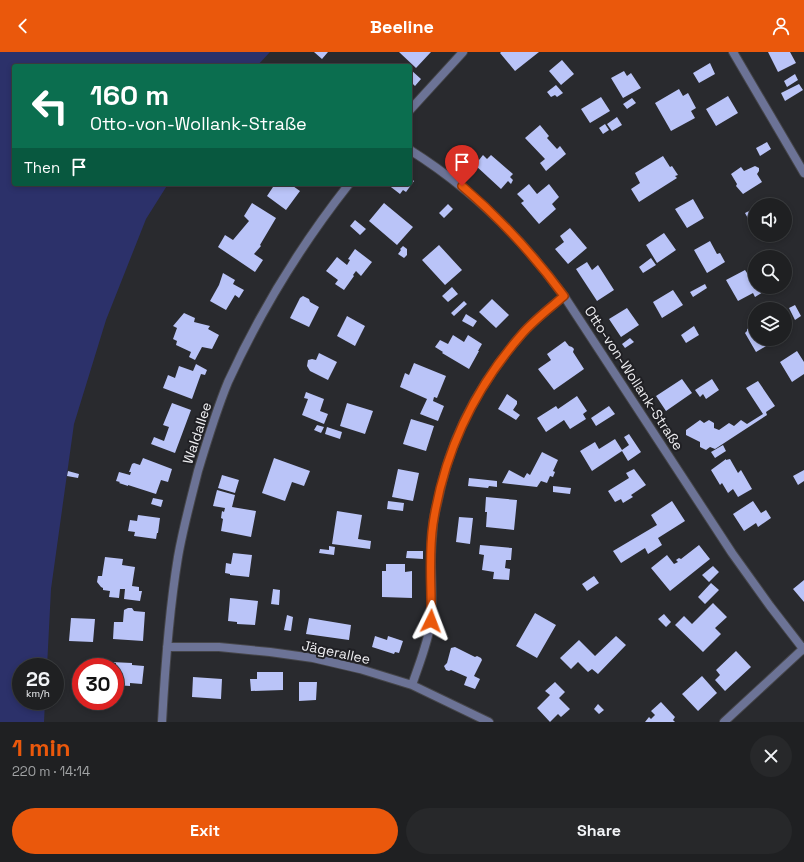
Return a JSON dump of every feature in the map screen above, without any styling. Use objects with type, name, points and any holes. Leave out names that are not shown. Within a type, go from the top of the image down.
[{"type":"street","points":[[412,108],[463,52]]},
{"type":"street","points":[[733,52],[804,173]]},
{"type":"street","name":"Otto-von-Wollank-Straße","points":[[412,151],[462,186],[491,211],[540,263],[564,296],[732,553],[770,606],[804,649]]},
{"type":"street","name":"Waldallee","points":[[162,722],[167,646],[178,556],[190,501],[209,432],[228,384],[270,301],[335,202],[347,186]]},
{"type":"street","points":[[412,684],[426,646],[431,621],[431,561],[433,525],[440,488],[450,454],[465,417],[480,390],[500,361],[522,333],[564,296]]},
{"type":"street","name":"Jägerallee","points":[[167,646],[219,647],[270,652],[313,658],[360,669],[412,684],[489,722]]},
{"type":"street","points":[[724,722],[804,649]]},
{"type":"shaded area","points":[[0,52],[270,52],[259,64],[12,64],[12,186],[167,186],[146,219],[106,320],[74,424],[51,589],[47,658],[12,658],[12,710],[45,710],[44,722],[0,722]]},
{"type":"building","points":[[314,52],[328,52],[322,59]]},
{"type":"building","points":[[399,52],[431,52],[416,68]]},
{"type":"building","points":[[539,52],[515,71],[500,53]]},
{"type":"building","points":[[768,52],[790,52],[796,63],[778,72]]},
{"type":"building","points":[[562,60],[574,74],[561,85],[549,71]]},
{"type":"building","points":[[710,63],[715,74],[699,83],[693,73]]},
{"type":"building","points":[[412,71],[421,79],[415,86],[412,83]]},
{"type":"building","points":[[624,71],[627,76],[631,73],[641,88],[623,98],[611,78]]},
{"type":"building","points":[[795,74],[798,80],[787,87],[784,81]]},
{"type":"building","points":[[799,84],[803,90],[785,101],[781,93]]},
{"type":"building","points":[[556,85],[563,93],[557,97],[555,95],[551,97],[547,92]]},
{"type":"building","points":[[679,89],[683,96],[688,93],[696,108],[691,111],[695,118],[671,131],[655,103]]},
{"type":"building","points":[[728,96],[738,113],[716,126],[706,109]]},
{"type":"building","points":[[601,97],[610,111],[590,123],[581,109]]},
{"type":"building","points":[[632,98],[636,103],[627,109],[623,104]]},
{"type":"building","points":[[617,117],[622,125],[612,131],[607,124]]},
{"type":"building","points":[[605,124],[609,130],[603,134],[599,128]]},
{"type":"building","points":[[540,125],[549,136],[547,138],[557,149],[560,146],[566,154],[546,171],[540,163],[545,159],[525,138]]},
{"type":"building","points":[[767,142],[771,149],[760,156],[756,148]]},
{"type":"building","points":[[483,155],[487,159],[491,155],[513,174],[510,177],[513,180],[511,184],[508,181],[501,189],[475,165]]},
{"type":"building","points":[[663,156],[670,167],[672,166],[678,175],[675,176],[677,178],[639,202],[631,189],[640,183],[635,173]]},
{"type":"building","points":[[755,166],[759,168],[757,174],[762,182],[743,194],[736,186],[737,184],[731,174],[741,167],[744,171]]},
{"type":"building","points":[[529,184],[537,194],[549,184],[559,197],[552,204],[556,209],[539,224],[521,203],[524,201],[517,194]]},
{"type":"building","points":[[274,186],[293,186],[300,191],[286,210],[267,196]]},
{"type":"building","points":[[390,186],[410,186],[406,192],[403,190],[400,194]]},
{"type":"building","points":[[693,199],[704,218],[687,228],[675,209]]},
{"type":"building","points":[[252,203],[276,218],[260,245],[261,246],[254,254],[263,260],[255,272],[218,247],[225,235],[233,240],[249,221],[244,216]]},
{"type":"building","points":[[384,203],[413,227],[397,245],[369,221]]},
{"type":"building","points":[[448,204],[453,209],[444,218],[439,213]]},
{"type":"building","points":[[748,212],[748,218],[745,213]]},
{"type":"building","points":[[355,220],[366,229],[360,235],[350,226]]},
{"type":"building","points":[[570,228],[587,248],[568,264],[555,249],[564,242],[560,236]]},
{"type":"building","points":[[664,233],[676,250],[657,263],[646,245]]},
{"type":"building","points":[[710,241],[717,254],[720,253],[725,262],[707,273],[694,250]]},
{"type":"building","points":[[439,245],[462,270],[445,285],[422,260]]},
{"type":"building","points":[[403,246],[407,249],[407,255],[404,258],[398,254]]},
{"type":"building","points":[[355,249],[372,262],[361,276],[356,271],[344,290],[335,284],[338,280],[326,271],[337,257],[347,265],[350,260],[348,259]]},
{"type":"building","points":[[651,258],[656,265],[643,273],[639,267]]},
{"type":"building","points":[[587,262],[592,270],[598,265],[614,290],[597,301],[576,269]]},
{"type":"building","points":[[745,270],[748,274],[748,294],[751,294],[738,301],[726,280]]},
{"type":"building","points":[[223,273],[235,280],[233,284],[244,290],[239,298],[235,295],[226,310],[210,301],[219,285]]},
{"type":"building","points":[[705,284],[707,288],[693,297],[690,292]]},
{"type":"building","points":[[452,287],[458,294],[448,302],[442,296]]},
{"type":"building","points":[[673,290],[683,305],[662,318],[653,302]]},
{"type":"building","points":[[303,296],[319,307],[309,327],[290,318],[300,298]]},
{"type":"building","points":[[492,299],[509,315],[496,328],[479,312]]},
{"type":"building","points":[[464,301],[467,304],[454,316],[451,313]]},
{"type":"building","points":[[795,305],[801,316],[795,320],[792,314],[792,306]]},
{"type":"building","points":[[627,308],[639,325],[621,337],[609,319]]},
{"type":"building","points":[[184,313],[195,318],[194,322],[210,326],[208,329],[219,335],[212,349],[202,347],[195,360],[189,357],[191,352],[176,345],[177,341],[173,339],[177,328],[173,326]]},
{"type":"building","points":[[466,314],[477,321],[473,327],[462,321]]},
{"type":"building","points":[[347,316],[365,326],[355,346],[337,336]]},
{"type":"building","points":[[694,326],[699,335],[686,343],[681,335]]},
{"type":"building","points":[[748,328],[748,338],[745,333]]},
{"type":"building","points":[[453,335],[464,342],[468,335],[482,344],[469,369],[442,353],[443,352],[435,347],[440,340],[448,344]]},
{"type":"building","points":[[630,338],[634,342],[625,348],[622,344]]},
{"type":"building","points":[[565,341],[574,349],[573,352],[584,369],[554,390],[538,369],[551,360],[547,354]]},
{"type":"building","points":[[753,346],[766,346],[756,352]]},
{"type":"building","points":[[797,351],[804,362],[804,374],[792,382],[780,362]]},
{"type":"building","points":[[319,353],[337,362],[328,380],[310,371],[307,366],[308,360],[316,360]]},
{"type":"building","points":[[414,363],[446,376],[437,398],[434,397],[433,401],[444,406],[438,421],[420,414],[427,399],[400,387],[405,373],[409,375]]},
{"type":"building","points":[[196,364],[207,370],[205,375],[201,374],[192,399],[163,388],[168,375],[175,378],[179,366],[193,371]]},
{"type":"building","points":[[682,379],[692,393],[666,411],[656,396]]},
{"type":"building","points":[[712,379],[719,390],[706,399],[703,394],[700,397],[695,390]]},
{"type":"building","points":[[758,381],[775,406],[766,412],[767,415],[715,449],[710,447],[706,450],[700,447],[700,442],[686,435],[686,430],[700,420],[704,423],[709,420],[714,423],[714,428],[719,430],[729,423],[734,426],[741,420],[747,424],[763,414],[746,388]]},
{"type":"building","points":[[306,392],[324,399],[320,411],[328,414],[324,424],[302,415],[308,399],[304,398]]},
{"type":"building","points":[[507,394],[517,401],[517,404],[513,410],[520,415],[516,420],[498,409]]},
{"type":"building","points":[[577,396],[587,411],[583,414],[586,419],[570,429],[564,420],[546,432],[537,418],[556,406],[558,409]]},
{"type":"building","points":[[172,403],[191,410],[175,453],[151,444],[154,437],[164,441],[169,427],[163,425]]},
{"type":"building","points":[[347,403],[373,411],[365,434],[340,426]]},
{"type":"building","points":[[609,406],[615,414],[596,426],[591,418]]},
{"type":"building","points":[[411,419],[434,426],[426,451],[403,444]]},
{"type":"building","points":[[317,425],[324,427],[321,433],[314,430]]},
{"type":"building","points":[[327,427],[342,432],[340,439],[325,434]]},
{"type":"building","points":[[629,434],[641,452],[628,461],[622,451],[592,471],[580,451],[595,442],[599,449],[615,439],[622,450],[629,445],[624,437]]},
{"type":"building","points":[[723,445],[726,451],[715,458],[711,452]]},
{"type":"building","points":[[542,452],[558,460],[553,471],[555,472],[553,477],[550,476],[547,483],[541,481],[537,487],[502,483],[509,470],[524,478],[527,473],[530,475]]},
{"type":"building","points":[[143,458],[172,469],[168,482],[161,480],[156,494],[116,481],[119,472],[130,475],[131,472],[129,472],[132,464],[134,463],[140,465]]},
{"type":"building","points":[[274,458],[310,471],[304,486],[292,482],[285,501],[262,493]]},
{"type":"building","points":[[726,459],[730,459],[738,473],[741,470],[752,489],[738,497],[733,489],[728,493],[722,483],[720,485],[711,470]]},
{"type":"building","points":[[398,469],[419,473],[413,501],[392,497]]},
{"type":"building","points":[[634,469],[646,485],[631,495],[633,497],[623,503],[621,499],[615,502],[608,491],[629,478],[626,473]]},
{"type":"building","points":[[804,470],[804,481],[798,485],[793,476]]},
{"type":"building","points":[[68,471],[79,474],[78,478],[67,476]]},
{"type":"building","points":[[222,475],[239,480],[235,493],[218,488]]},
{"type":"building","points":[[469,478],[497,481],[497,487],[489,486],[488,488],[468,486]]},
{"type":"building","points":[[553,486],[571,488],[570,494],[553,492]]},
{"type":"building","points":[[217,490],[235,495],[232,507],[256,511],[251,537],[221,531],[223,519],[221,518],[222,511],[224,512],[225,508],[213,506]]},
{"type":"building","points":[[486,497],[517,500],[514,530],[486,527]]},
{"type":"building","points":[[153,498],[163,500],[161,507],[151,504]]},
{"type":"building","points":[[388,501],[404,503],[403,511],[387,509]]},
{"type":"building","points":[[672,501],[685,521],[658,538],[662,545],[648,554],[645,548],[621,563],[613,551],[657,525],[651,515]]},
{"type":"building","points":[[753,501],[761,513],[766,510],[771,518],[758,527],[756,523],[744,531],[733,514]]},
{"type":"building","points":[[337,511],[362,515],[358,539],[371,541],[370,549],[332,544]]},
{"type":"building","points":[[138,515],[160,518],[156,539],[134,536],[135,532],[128,531],[130,520],[137,521]]},
{"type":"building","points":[[459,517],[473,518],[470,544],[456,542]]},
{"type":"building","points":[[480,545],[512,548],[511,560],[506,560],[505,568],[510,569],[509,580],[493,579],[494,572],[482,570],[484,555],[479,554]]},
{"type":"building","points":[[699,545],[710,559],[670,591],[651,568],[667,555],[674,564],[678,562],[676,560],[679,558],[681,559]]},
{"type":"building","points":[[329,546],[335,547],[334,555],[319,553],[320,549],[329,550]]},
{"type":"building","points":[[407,551],[423,551],[423,559],[406,558]]},
{"type":"building","points":[[233,553],[252,555],[249,577],[225,573],[226,563],[231,564]]},
{"type":"building","points":[[105,557],[123,559],[122,565],[135,567],[132,586],[139,587],[139,591],[142,591],[140,601],[124,599],[125,589],[120,589],[119,598],[109,597],[110,591],[103,590],[97,582],[98,576],[102,576]]},
{"type":"building","points":[[386,564],[405,564],[405,572],[412,571],[412,598],[382,597],[382,571],[386,571]]},
{"type":"building","points":[[713,566],[719,572],[709,582],[702,575]]},
{"type":"building","points":[[594,576],[599,583],[587,591],[582,584]]},
{"type":"building","points":[[804,580],[804,602],[793,589]]},
{"type":"building","points":[[711,583],[719,590],[705,604],[698,597]]},
{"type":"building","points":[[273,589],[280,590],[279,605],[271,604]]},
{"type":"building","points":[[230,598],[258,601],[255,625],[237,624],[237,622],[228,621]]},
{"type":"building","points":[[713,603],[727,617],[715,628],[721,634],[703,652],[675,625],[684,616],[692,624]]},
{"type":"building","points":[[132,608],[134,611],[145,612],[143,641],[113,639],[114,622],[123,622],[124,610]]},
{"type":"building","points":[[535,613],[556,625],[537,658],[516,646]]},
{"type":"building","points":[[664,614],[671,622],[666,627],[658,619]]},
{"type":"building","points":[[287,615],[293,617],[291,631],[284,630]]},
{"type":"building","points":[[71,618],[95,619],[93,642],[69,641]]},
{"type":"building","points":[[309,618],[351,625],[349,640],[306,634]]},
{"type":"building","points":[[375,636],[387,640],[388,636],[403,641],[399,653],[395,652],[394,654],[372,647]]},
{"type":"building","points":[[616,636],[626,645],[598,674],[592,669],[588,672],[578,662],[571,669],[560,658],[579,640],[595,656]]},
{"type":"building","points":[[455,647],[475,657],[477,656],[482,660],[474,676],[480,679],[475,689],[464,685],[467,677],[451,670],[446,670],[444,666],[447,663],[451,648]]},
{"type":"building","points":[[736,651],[751,667],[725,691],[715,680],[720,675],[716,670]]},
{"type":"building","points":[[124,663],[144,666],[142,684],[130,683],[130,686],[124,686]]},
{"type":"building","points":[[257,672],[283,672],[283,690],[251,691],[250,679],[257,679]]},
{"type":"building","points":[[702,676],[717,693],[698,711],[682,694]]},
{"type":"building","points":[[193,677],[222,679],[221,699],[192,697]]},
{"type":"building","points":[[299,682],[317,682],[316,700],[299,701]]},
{"type":"building","points":[[555,682],[565,692],[559,698],[570,709],[561,717],[558,714],[550,722],[537,708],[550,695],[545,691]]},
{"type":"building","points":[[661,702],[675,717],[673,720],[675,722],[645,722],[649,717],[651,719],[655,715],[651,711]]},
{"type":"building","points":[[598,704],[604,710],[599,714],[594,709]]},
{"type":"route","points":[[431,621],[431,561],[433,525],[440,488],[450,454],[465,417],[480,390],[522,333],[564,296],[544,268],[517,238],[491,211],[462,186]]}]
